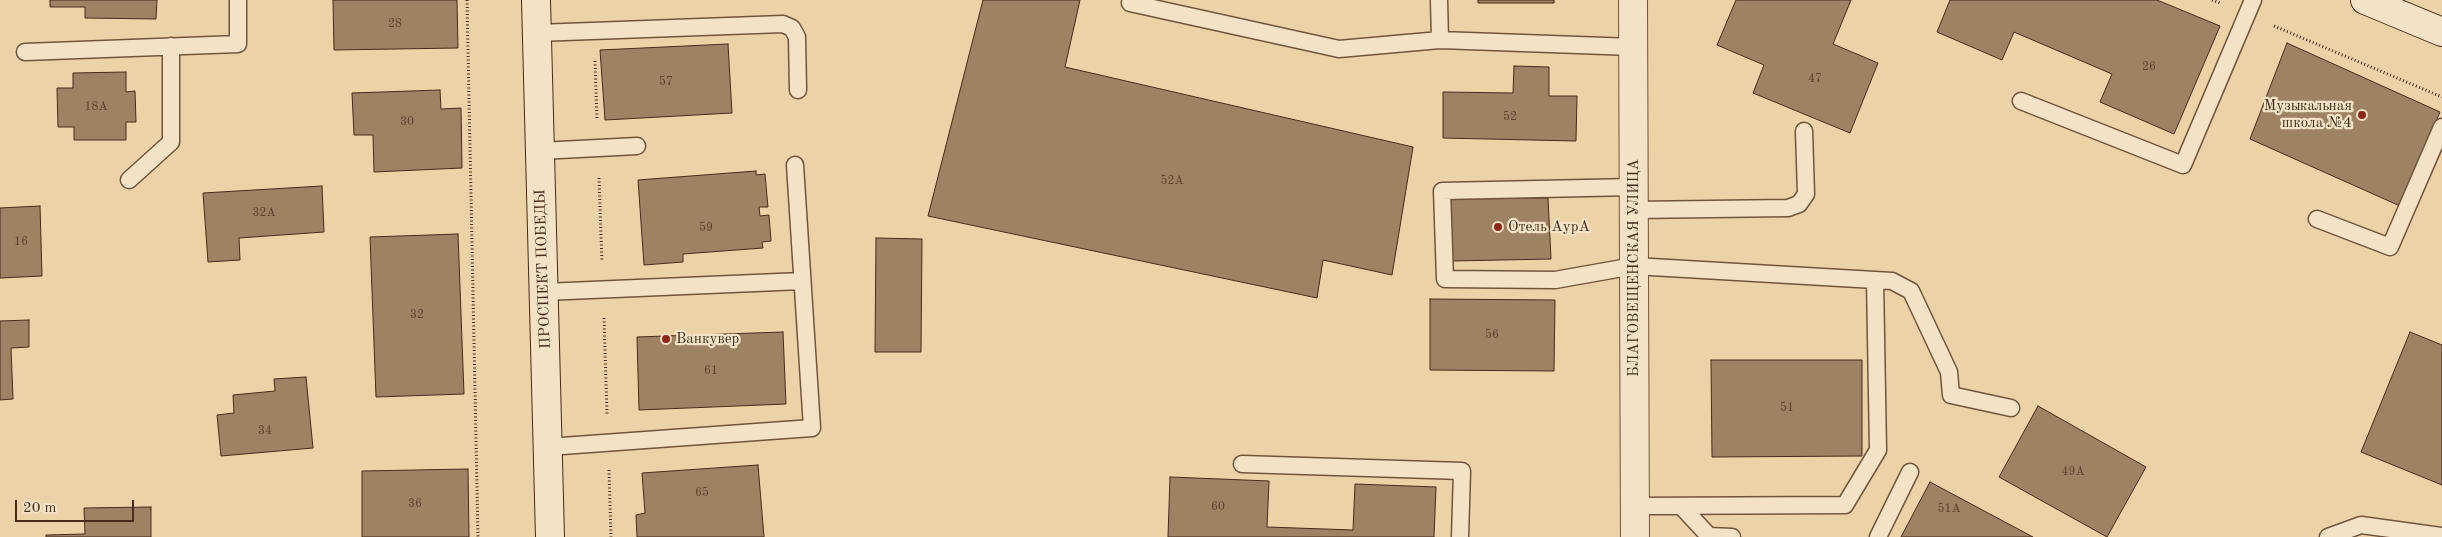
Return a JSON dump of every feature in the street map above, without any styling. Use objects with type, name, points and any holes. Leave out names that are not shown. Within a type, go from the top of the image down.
[{"type":"main road","name":"ПРОСПЕКТ ПОБЕДЫ","points":[[536,0],[550,537]]},
{"type":"main road","name":"БЛАГОВЕЩЕНСКАЯ УЛИЦА","points":[[1634,0],[1635,537]]},
{"type":"main road","points":[[2365,0],[2442,32]]},
{"type":"lane","points":[[25,52],[238,44],[238,0]]},
{"type":"lane","points":[[1439,0],[1440,40]]},
{"type":"lane","points":[[1130,3],[1340,49],[1440,40],[1633,47]]},
{"type":"lane","points":[[2022,101],[2183,164],[2250,7]]},
{"type":"lane","points":[[537,33],[783,24],[792,28],[797,37],[798,90]]},
{"type":"lane","points":[[129,180],[171,142],[171,46]]},
{"type":"lane","points":[[2317,219],[2390,247],[2442,126]]},
{"type":"lane","points":[[1804,131],[1806,194],[1799,204],[1788,208],[1442,191],[1444,279],[1555,280],[1634,266],[1892,281],[1911,291],[1949,372],[1951,394],[2011,408]]},
{"type":"lane","points":[[540,151],[637,146]]},
{"type":"lane","points":[[548,447],[812,428],[795,165]]},
{"type":"lane","points":[[1635,506],[1845,505],[1878,450],[1875,280]]},
{"type":"lane","points":[[544,292],[802,281]]},
{"type":"lane","points":[[1242,464],[1462,471],[1460,537]]},
{"type":"lane","points":[[1878,537],[1910,472]]},
{"type":"lane","points":[[1681,506],[1709,536],[1732,537]]},
{"type":"lane","points":[[2328,537],[2361,525],[2442,536]]},
{"type":"path","points":[[466,0],[478,537]]},
{"type":"path","points":[[2212,0],[2250,7],[2442,97]]},
{"type":"building","points":[[50,0],[157,0],[156,19],[85,18],[85,7],[50,7]]},
{"type":"building","points":[[333,0],[457,0],[458,48],[334,50]]},
{"type":"building","points":[[983,0],[1080,0],[1065,67],[1413,147],[1392,275],[1323,260],[1317,298],[928,216]]},
{"type":"building","points":[[1478,0],[1554,0],[1554,3],[1478,3]]},
{"type":"building","points":[[1736,0],[1851,0],[1833,44],[1878,63],[1850,133],[1753,93],[1764,65],[1717,45]]},
{"type":"building","points":[[1950,0],[2157,0],[2220,26],[2174,134],[2100,102],[2112,74],[2014,32],[2002,60],[1937,32]]},
{"type":"building","points":[[2287,43],[2440,112],[2400,206],[2250,139]]},
{"type":"building","points":[[728,44],[732,113],[605,120],[600,50]]},
{"type":"building","points":[[1514,66],[1549,67],[1549,96],[1577,96],[1576,141],[1443,138],[1443,92],[1513,93]]},
{"type":"building","points":[[126,72],[126,92],[135,91],[136,122],[126,122],[126,140],[74,140],[74,127],[58,127],[57,88],[73,88],[73,73]]},
{"type":"building","points":[[440,90],[441,109],[461,108],[462,168],[374,172],[373,135],[354,135],[352,93]]},
{"type":"building","points":[[756,171],[756,175],[765,174],[768,207],[759,207],[760,216],[769,215],[771,241],[762,242],[763,248],[683,254],[683,262],[644,265],[638,180]]},
{"type":"building","points":[[322,186],[324,232],[239,238],[240,260],[208,262],[203,193]]},
{"type":"building","points":[[1548,198],[1551,259],[1452,261],[1451,199]]},
{"type":"building","points":[[40,206],[42,276],[0,278],[0,208]]},
{"type":"building","points":[[458,234],[464,394],[376,397],[370,237]]},
{"type":"building","points":[[876,238],[922,239],[921,352],[875,352]]},
{"type":"building","points":[[1430,299],[1555,300],[1554,371],[1430,370]]},
{"type":"building","points":[[29,320],[29,347],[11,348],[13,399],[0,400],[0,321]]},
{"type":"building","points":[[783,332],[786,404],[639,410],[637,337]]},
{"type":"building","points":[[2410,332],[2442,345],[2442,485],[2361,452]]},
{"type":"building","points":[[1711,360],[1862,360],[1862,456],[1712,457]]},
{"type":"building","points":[[306,377],[313,448],[221,456],[217,415],[234,413],[233,395],[275,391],[274,379]]},
{"type":"building","points":[[2038,406],[2146,467],[2107,537],[1999,477]]},
{"type":"building","points":[[758,465],[764,537],[637,537],[636,515],[645,513],[642,473]]},
{"type":"building","points":[[468,469],[469,537],[362,537],[362,471]]},
{"type":"building","points":[[1170,477],[1269,481],[1267,527],[1353,530],[1355,484],[1436,487],[1434,537],[1168,537]]},
{"type":"building","points":[[1930,482],[2033,537],[1901,537]]},
{"type":"building","points":[[151,507],[151,537],[46,537],[46,535],[85,534],[84,508]]},
{"type":"place","name":"Музыкальная школа №4","points":[[2362,115]]},
{"type":"place","name":"Отель АурА","points":[[1498,227]]},
{"type":"place","name":"Ванкувер","points":[[666,339]]}]
